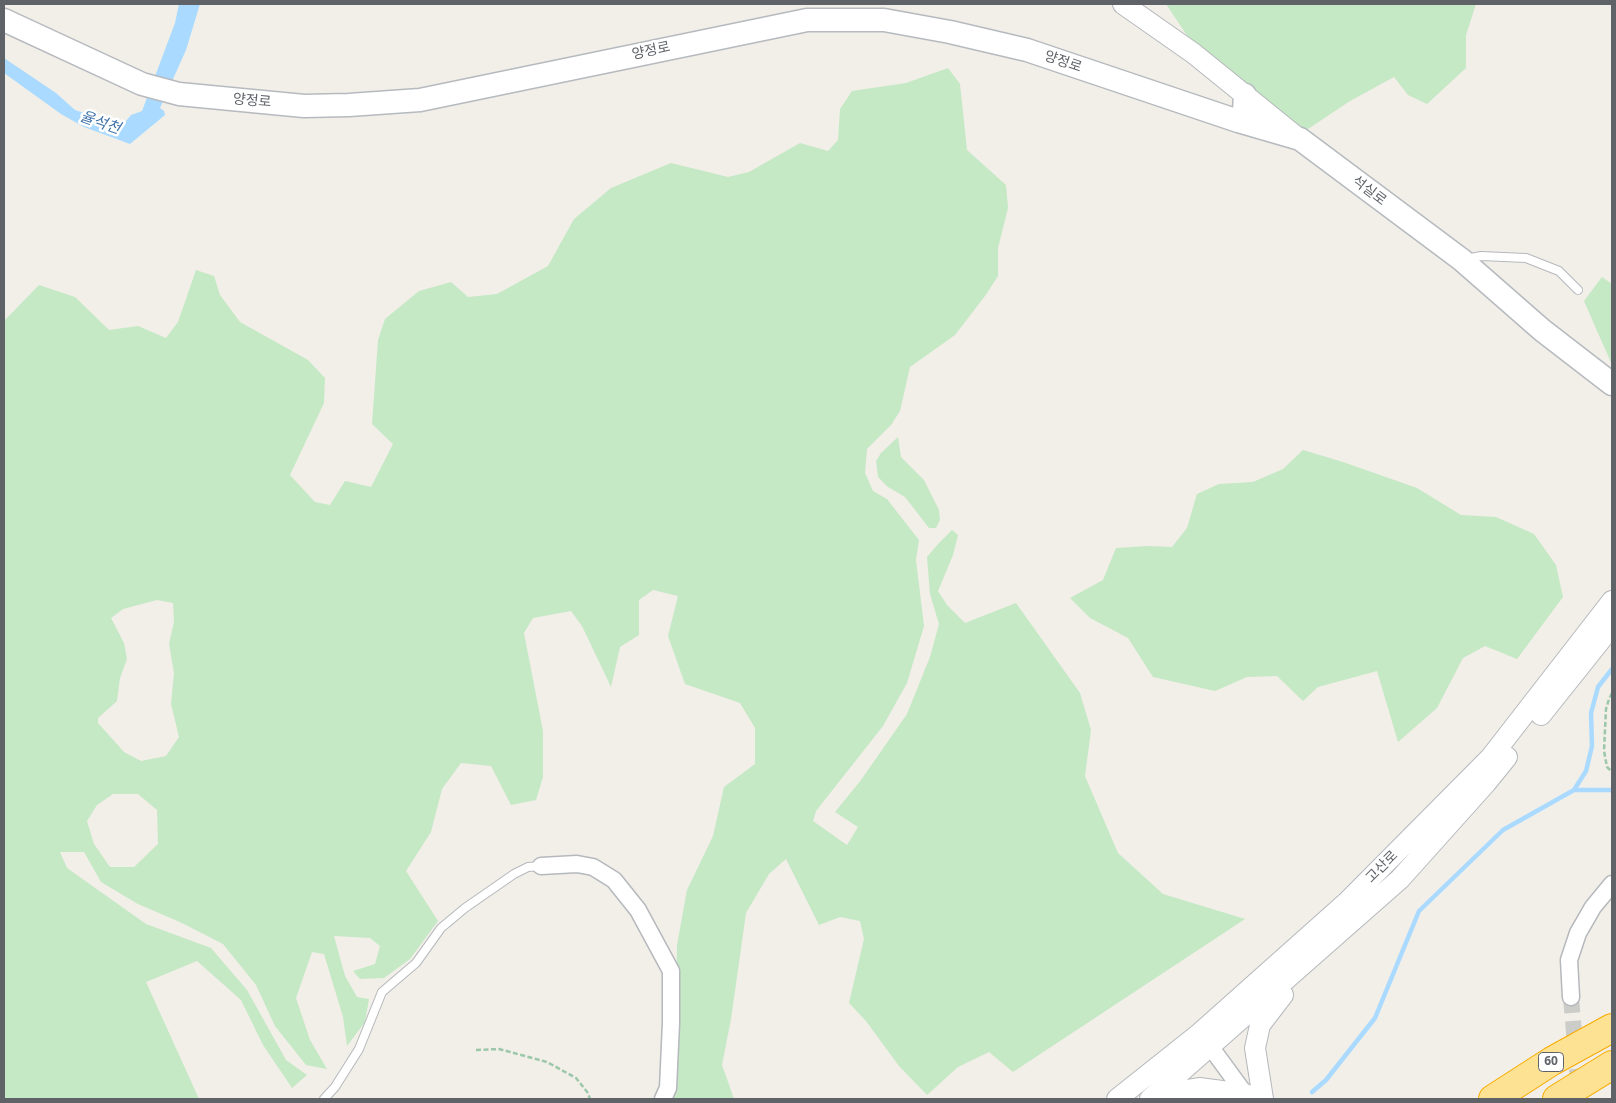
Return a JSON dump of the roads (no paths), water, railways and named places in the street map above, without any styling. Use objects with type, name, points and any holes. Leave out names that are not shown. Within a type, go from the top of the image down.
[{"type":"highway","name":"60","points":[[1493,1099],[1552,1061],[1612,1028]]},
{"type":"highway","name":"60","points":[[1557,1099],[1612,1066]]},
{"type":"main road","name":"양정로","points":[[4,20],[142,84],[179,94],[304,106],[420,100],[807,20],[884,20],[950,32],[1027,50],[1238,121],[1300,139]]},
{"type":"main road","points":[[1238,121],[1244,112],[1245,95]]},
{"type":"main road","name":"석실로","points":[[1300,139],[1462,260],[1542,330],[1612,384]]},
{"type":"street","name":"석실로","points":[[1123,4],[1193,53],[1300,139]]},
{"type":"street","name":"고산로","points":[[1151,1099],[1205,1040],[1347,902],[1491,757],[1612,600]]},
{"type":"street","name":"고산로","points":[[1116,1099],[1205,1040],[1310,960],[1400,879],[1486,783],[1612,626]]},
{"type":"street","points":[[541,866],[577,864],[593,867],[614,880],[638,910],[671,971],[672,1023],[668,1088],[663,1099]]},
{"type":"street","points":[[1571,997],[1569,960],[1578,933],[1593,907],[1612,884]]},
{"type":"street","points":[[1253,1098],[1255,1048],[1260,1025],[1310,960]]},
{"type":"street","points":[[1205,1040],[1253,1098]]},
{"type":"street","points":[[1151,1099],[1174,1092],[1199,1088],[1253,1098]]},
{"type":"lane","points":[[1462,260],[1480,256],[1526,258],[1559,271],[1578,290]]},
{"type":"lane","points":[[324,1099],[335,1087],[359,1049],[382,992],[416,962],[441,928],[465,908],[514,874],[528,867],[541,866]]},
{"type":"water","name":"율석천","points":[[179,4],[200,4],[186,50],[160,108],[164,111],[165,115],[130,144],[84,127],[61,114],[4,73],[4,58],[56,93],[75,110],[114,123],[126,121],[131,115],[142,111],[175,23]]},
{"type":"waterway","points":[[1312,1092],[1326,1080],[1375,1018],[1419,911],[1503,830],[1574,790],[1586,771],[1592,746],[1591,713],[1598,687],[1612,669]]},
{"type":"waterway","points":[[1574,790],[1612,790]]},
{"type":"tunnel","points":[[1571,997],[1579,1092]]}]
